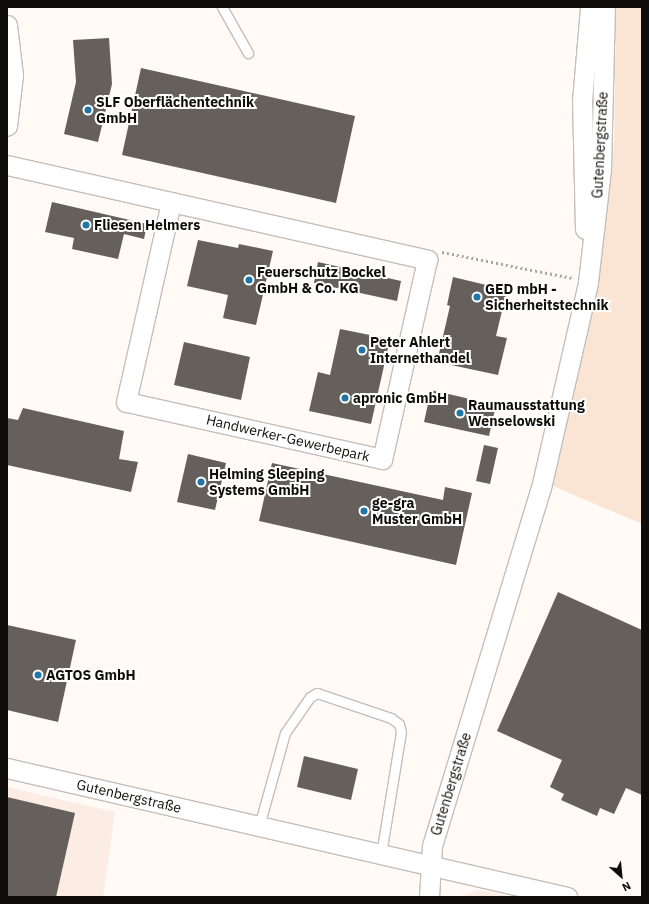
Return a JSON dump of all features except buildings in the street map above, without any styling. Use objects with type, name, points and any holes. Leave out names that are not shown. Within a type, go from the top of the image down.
[{"type":"street","name":"Gutenbergstraße","points":[[588,282],[582,101],[590,7]]},
{"type":"street","name":"Gutenbergstraße","points":[[7,768],[431,866],[432,846],[541,488],[588,282],[601,169],[605,7]]},
{"type":"street","points":[[7,25],[14,75],[7,126]]},
{"type":"street","points":[[7,165],[427,260]]},
{"type":"street","name":"Handwerker-Gewerbepark","points":[[171,202],[126,402],[382,459],[427,260]]},
{"type":"street","points":[[429,897],[431,866],[567,897]]},
{"type":"lane","points":[[222,7],[248,53]]},
{"type":"lane","points":[[259,826],[285,733],[310,697],[317,693],[391,718],[399,724],[401,732],[381,854]]},
{"type":"path","points":[[427,260],[446,251],[588,282]]},
{"type":"shaded area","points":[[616,7],[642,7],[642,524],[548,484],[595,286],[614,149]]},
{"type":"shaded area","points":[[7,787],[115,812],[103,897],[7,897]]},
{"type":"shaded area","points":[[480,890],[512,897],[457,897]]},
{"type":"place","name":"SLF Oberflächentechnik GmbH","points":[[88,110]]},
{"type":"place","name":"Fliesen Helmers","points":[[86,225]]},
{"type":"place","name":"Feuerschutz Bockel GmbH & Co. KG","points":[[249,280]]},
{"type":"place","name":"GED mbH - Sicherheitstechnik","points":[[477,297]]},
{"type":"place","name":"Peter Ahlert Internethandel","points":[[362,350]]},
{"type":"place","name":"apronic GmbH","points":[[345,398]]},
{"type":"place","name":"Raumausstattung Wenselowski","points":[[460,413]]},
{"type":"place","name":"Helming Sleeping Systems GmbH","points":[[201,482]]},
{"type":"place","name":"ge-gra Muster GmbH","points":[[364,511]]},
{"type":"place","name":"AGTOS GmbH","points":[[38,675]]}]
